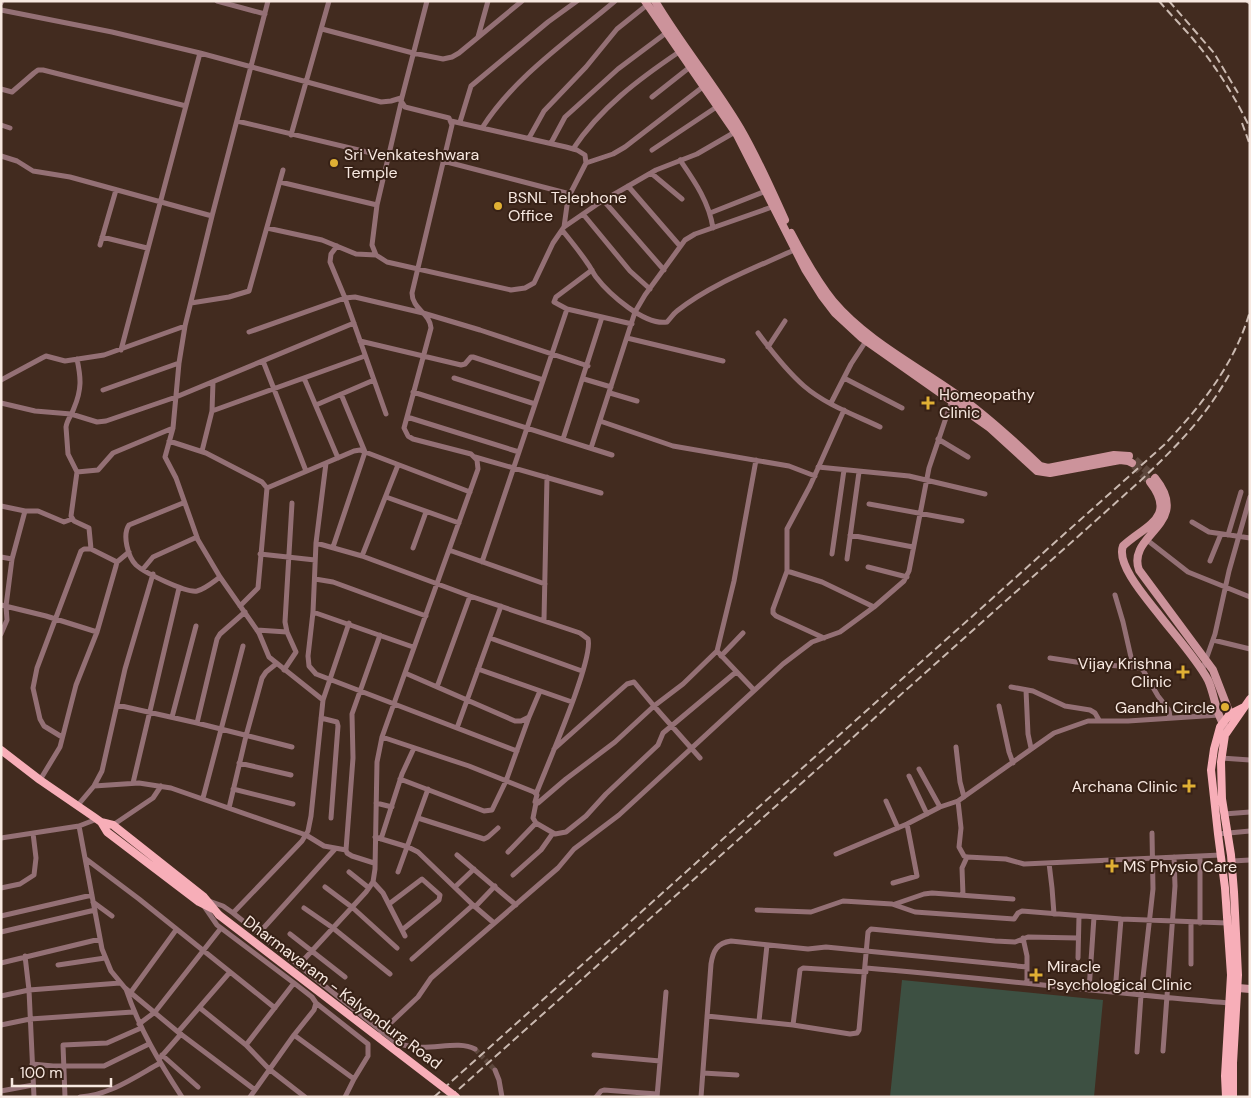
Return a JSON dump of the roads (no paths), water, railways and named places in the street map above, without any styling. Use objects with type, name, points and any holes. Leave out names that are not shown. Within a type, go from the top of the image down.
[{"type":"main road","points":[[649,2],[720,96],[740,129],[758,160],[804,258],[832,299],[858,325],[999,427],[1040,466],[1048,468],[1114,455],[1125,455],[1134,462],[1120,460],[1050,473],[1037,471],[990,428],[866,342],[835,313],[822,296],[794,250],[735,132],[666,33],[649,2]]},
{"type":"main road","points":[[1228,731],[1220,719],[1210,686],[1202,671],[1128,573],[1121,551],[1123,546],[1149,527],[1158,514],[1160,507],[1158,494],[1152,480],[1164,492],[1167,510],[1137,555],[1136,563],[1139,570],[1216,675],[1230,714],[1235,721]]},
{"type":"main road","points":[[1233,1097],[1233,1063],[1238,988],[1235,903],[1232,861],[1221,794],[1221,758],[1224,740],[1228,731],[1250,699]]},
{"type":"main road","points":[[1220,719],[1244,707]]},
{"type":"main road","points":[[1220,719],[1211,770],[1225,888],[1231,975],[1226,1097]]},
{"type":"main road","name":"Dharmavaram - Kalyandurg Road","points":[[1,750],[99,821],[107,832],[211,908],[456,1097]]},
{"type":"main road","name":"Dharmavaram - Kalyandurg Road","points":[[99,821],[113,825],[211,908]]},
{"type":"main road","points":[[1238,988],[1250,989]]},
{"type":"street","points":[[217,1],[265,14]]},
{"type":"street","points":[[268,1],[185,326],[179,363],[173,428],[165,451],[165,457],[176,478],[197,537],[220,577],[257,630],[266,652],[276,664],[323,700]]},
{"type":"street","points":[[291,135],[329,1]]},
{"type":"street","points":[[376,255],[372,245],[377,205],[401,100],[427,1]]},
{"type":"street","points":[[477,38],[488,1]]},
{"type":"street","points":[[322,28],[413,52],[452,58],[522,1]]},
{"type":"street","points":[[460,122],[471,86],[576,1]]},
{"type":"street","points":[[482,128],[498,104],[523,79],[614,1]]},
{"type":"street","points":[[529,138],[544,111],[586,67],[617,29],[649,2]]},
{"type":"street","points":[[1,10],[112,32],[200,53],[381,102],[401,100]]},
{"type":"street","points":[[551,143],[565,117],[618,69],[666,33]]},
{"type":"street","points":[[573,149],[584,132],[611,103],[679,52]]},
{"type":"street","points":[[121,350],[200,53]]},
{"type":"street","points":[[652,97],[690,67]]},
{"type":"street","points":[[1,89],[12,92],[38,70],[44,70],[186,106]]},
{"type":"street","points":[[586,163],[613,154],[625,147],[704,86]]},
{"type":"street","points":[[401,100],[405,108],[444,116],[452,121],[551,143],[573,149],[585,155],[586,163],[570,194],[563,228],[597,279],[635,312],[647,319],[667,322],[675,312],[710,290],[794,250]]},
{"type":"street","points":[[652,150],[718,106]]},
{"type":"street","points":[[237,121],[388,157]]},
{"type":"street","points":[[452,121],[452,129],[442,162],[417,268],[412,299],[430,324],[404,428],[405,432],[410,438],[471,454],[475,457],[601,493]]},
{"type":"street","points":[[1,124],[10,128]]},
{"type":"street","points":[[267,228],[322,240],[356,254],[376,255],[387,262],[511,290],[525,288],[530,286],[536,279],[553,243],[563,228],[604,200],[651,173],[697,154],[735,132]]},
{"type":"street","points":[[1,156],[12,158],[33,171],[70,177],[212,216]]},
{"type":"street","points":[[680,160],[699,188],[710,213],[713,228]]},
{"type":"street","points":[[442,162],[570,194]]},
{"type":"street","points":[[191,303],[229,297],[249,291],[283,170]]},
{"type":"street","points":[[651,173],[682,199]]},
{"type":"street","points":[[280,182],[377,205]]},
{"type":"street","points":[[628,186],[680,246]]},
{"type":"street","points":[[100,245],[116,190]]},
{"type":"street","points":[[710,213],[766,192]]},
{"type":"street","points":[[604,200],[664,270]]},
{"type":"street","points":[[591,448],[635,312],[680,246],[692,235],[772,207]]},
{"type":"street","points":[[582,214],[630,271],[650,290]]},
{"type":"street","points":[[102,237],[147,248]]},
{"type":"street","points":[[337,246],[330,258],[386,414]]},
{"type":"street","points":[[592,270],[554,300],[556,304],[567,309],[632,324]]},
{"type":"street","points":[[249,332],[345,298],[355,298],[423,313],[588,366]]},
{"type":"street","points":[[482,562],[567,309]]},
{"type":"street","points":[[563,439],[584,379],[602,317]]},
{"type":"street","points":[[768,347],[786,321]]},
{"type":"street","points":[[1,403],[35,411],[71,414],[102,422],[176,397],[354,322]]},
{"type":"street","points":[[1,380],[46,356],[65,361],[104,355],[185,326]]},
{"type":"street","points":[[758,333],[768,347],[804,386],[831,403],[880,427]]},
{"type":"street","points":[[627,338],[723,361]]},
{"type":"street","points":[[360,341],[461,365],[473,357],[543,380]]},
{"type":"street","points":[[831,403],[851,364],[866,342]]},
{"type":"street","points":[[212,412],[365,356]]},
{"type":"street","points":[[72,519],[76,472],[68,450],[66,423],[74,409],[81,382],[77,359]]},
{"type":"street","points":[[263,361],[306,472]]},
{"type":"street","points":[[104,390],[179,363]]},
{"type":"street","points":[[304,378],[338,458]]},
{"type":"street","points":[[454,378],[535,404]]},
{"type":"street","points":[[844,378],[902,408]]},
{"type":"street","points":[[584,379],[612,387]]},
{"type":"street","points":[[316,405],[374,380]]},
{"type":"street","points":[[202,451],[212,412],[212,382]]},
{"type":"street","points":[[413,392],[612,455]]},
{"type":"street","points":[[333,547],[365,452],[341,394]]},
{"type":"street","points":[[610,394],[636,401]]},
{"type":"street","points":[[381,1032],[415,1001],[430,978],[558,868],[574,850],[619,815],[665,775],[691,748],[754,690],[809,644],[840,632],[874,607],[907,577],[926,480],[952,400]]},
{"type":"street","points":[[824,638],[773,613],[773,609],[787,571],[787,529],[815,476],[844,410]]},
{"type":"street","points":[[407,417],[519,452]]},
{"type":"street","points":[[600,421],[673,446],[793,467],[815,476]]},
{"type":"street","points":[[76,472],[98,470],[113,453],[173,428]]},
{"type":"street","points":[[938,439],[968,457]]},
{"type":"street","points":[[170,441],[202,451],[262,482],[267,488],[258,588],[240,606]]},
{"type":"street","points":[[267,488],[354,451],[365,452],[470,492]]},
{"type":"street","points":[[298,966],[353,908],[373,882],[377,762],[382,737],[478,469],[479,464],[475,457]]},
{"type":"street","points":[[719,654],[756,460]]},
{"type":"street","points":[[326,463],[316,543],[313,612],[308,661],[312,671],[393,705],[517,751]]},
{"type":"street","points":[[362,556],[398,465]]},
{"type":"street","points":[[818,467],[903,476],[985,494]]},
{"type":"street","points":[[832,554],[844,470]]},
{"type":"street","points":[[846,559],[859,472]]},
{"type":"street","points":[[544,620],[547,477]]},
{"type":"street","points":[[1228,535],[1241,492]]},
{"type":"street","points":[[386,497],[459,523]]},
{"type":"street","points":[[1202,671],[1213,640],[1250,497]]},
{"type":"street","points":[[184,503],[129,525],[126,532],[129,552],[135,564],[179,588],[196,591],[220,577]]},
{"type":"street","points":[[284,670],[296,652],[287,632],[285,622],[292,504]]},
{"type":"street","points":[[869,504],[962,521]]},
{"type":"street","points":[[1,506],[42,512],[64,522],[72,519],[89,528],[91,549]]},
{"type":"street","points":[[1,634],[7,620],[4,606],[12,559],[25,511]]},
{"type":"street","points":[[413,548],[426,512]]},
{"type":"street","points":[[1192,522],[1209,532],[1250,538]]},
{"type":"street","points":[[1210,561],[1221,534]]},
{"type":"street","points":[[850,535],[913,547]]},
{"type":"street","points":[[143,569],[145,564],[153,557],[197,537]]},
{"type":"street","points":[[1147,540],[1188,572],[1250,597]]},
{"type":"street","points":[[316,543],[362,556],[470,596],[544,620],[580,633],[588,639],[589,649],[572,702],[536,794],[533,818],[536,824],[553,833],[566,832],[586,816],[606,794],[658,745],[664,733],[736,672]]},
{"type":"street","points":[[62,737],[41,722],[33,688],[37,668],[81,551],[91,549],[117,562]]},
{"type":"street","points":[[449,550],[545,584]]},
{"type":"street","points":[[40,780],[57,753],[76,685],[97,632],[117,562],[129,552]]},
{"type":"street","points":[[260,554],[315,560]]},
{"type":"street","points":[[1,556],[12,559]]},
{"type":"street","points":[[868,568],[907,577]]},
{"type":"street","points":[[787,571],[822,582],[874,607]]},
{"type":"street","points":[[78,805],[94,786],[102,772],[125,669],[153,574]]},
{"type":"street","points":[[315,579],[333,582],[426,616]]},
{"type":"street","points":[[133,783],[179,588]]},
{"type":"street","points":[[1114,595],[1123,622],[1133,666]]},
{"type":"street","points":[[437,687],[470,596]]},
{"type":"street","points":[[4,606],[97,632]]},
{"type":"street","points":[[457,728],[501,606]]},
{"type":"street","points":[[197,723],[217,638],[245,612]]},
{"type":"street","points":[[313,612],[414,647]]},
{"type":"street","points":[[233,913],[306,835],[311,816],[323,700],[349,624]]},
{"type":"street","points":[[172,717],[196,626]]},
{"type":"street","points":[[257,630],[287,632]]},
{"type":"street","points":[[536,803],[615,742],[654,706],[743,633]]},
{"type":"street","points":[[374,863],[352,856],[346,850],[353,758],[352,714],[380,635]]},
{"type":"street","points":[[490,638],[582,671]]},
{"type":"street","points":[[1213,640],[1250,649]]},
{"type":"street","points":[[203,798],[244,646]]},
{"type":"street","points":[[719,654],[754,690]]},
{"type":"street","points":[[1050,658],[1133,666],[1144,670],[1158,696],[1169,710],[1170,718]]},
{"type":"street","points":[[229,808],[262,678],[276,664]]},
{"type":"street","points":[[478,669],[572,702]]},
{"type":"street","points":[[405,673],[515,721],[521,721],[529,717]]},
{"type":"street","points":[[554,750],[630,682],[634,682],[700,758]]},
{"type":"street","points":[[1011,687],[1037,693],[1065,706],[1092,711],[1099,720]]},
{"type":"street","points":[[1026,690],[1028,734],[1032,748]]},
{"type":"street","points":[[400,779],[488,811],[495,807],[540,691]]},
{"type":"street","points":[[117,705],[292,747]]},
{"type":"street","points":[[999,706],[1013,763]]},
{"type":"street","points":[[321,718],[335,720],[338,726],[331,818]]},
{"type":"street","points":[[836,854],[907,824],[940,807],[958,801],[1054,733],[1088,721],[1170,718],[1220,719]]},
{"type":"street","points":[[382,737],[506,781],[536,794]]},
{"type":"street","points":[[956,747],[960,782],[964,797]]},
{"type":"street","points":[[381,839],[400,779],[414,748]]},
{"type":"street","points":[[1221,758],[1250,760]]},
{"type":"street","points":[[239,763],[291,775]]},
{"type":"street","points":[[919,769],[940,807]]},
{"type":"street","points":[[908,776],[927,814]]},
{"type":"street","points":[[94,786],[133,783],[176,789],[306,835],[324,846],[346,850]]},
{"type":"street","points":[[113,825],[153,798],[161,786]]},
{"type":"street","points":[[233,789],[293,804]]},
{"type":"street","points":[[398,872],[428,789]]},
{"type":"street","points":[[886,800],[898,828]]},
{"type":"street","points":[[958,801],[961,828],[959,847],[964,856],[967,857],[1006,859],[1024,864],[1221,855]]},
{"type":"street","points":[[376,803],[392,807]]},
{"type":"street","points":[[1224,814],[1250,812]]},
{"type":"street","points":[[418,818],[484,839],[498,828]]},
{"type":"street","points":[[1,838],[79,826],[99,821]]},
{"type":"street","points":[[508,852],[536,824]]},
{"type":"street","points":[[893,883],[917,876],[907,824]]},
{"type":"street","points":[[79,826],[100,940],[105,958],[112,971],[125,988],[255,1090]]},
{"type":"street","points":[[1218,834],[1250,831]]},
{"type":"street","points":[[1,888],[20,884],[34,875],[36,858],[33,833]]},
{"type":"street","points":[[513,875],[541,850],[553,833]]},
{"type":"street","points":[[1137,1052],[1141,995],[1154,889],[1152,833]]},
{"type":"street","points":[[375,838],[408,847],[418,852],[474,906],[494,922]]},
{"type":"street","points":[[259,933],[335,849]]},
{"type":"street","points":[[457,855],[516,905]]},
{"type":"street","points":[[963,895],[962,868],[967,857]]},
{"type":"street","points":[[1162,1051],[1174,886],[1174,857]]},
{"type":"street","points":[[1200,857],[1200,923]]},
{"type":"street","points":[[86,859],[275,1008]]},
{"type":"street","points":[[1232,861],[1250,860]]},
{"type":"street","points":[[1049,863],[1054,914]]},
{"type":"street","points":[[455,887],[474,869]]},
{"type":"street","points":[[348,872],[369,888]]},
{"type":"street","points":[[373,882],[383,892],[403,933],[439,900],[440,895],[422,879],[389,904]]},
{"type":"street","points":[[325,886],[353,908],[397,948]]},
{"type":"street","points":[[412,959],[495,886]]},
{"type":"street","points":[[895,904],[928,893],[1013,899]]},
{"type":"street","points":[[1,916],[92,895]]},
{"type":"street","points":[[757,910],[811,912],[844,901],[895,904],[915,912],[1014,918],[1020,911],[1149,921],[1228,923]]},
{"type":"street","points":[[94,902],[112,916]]},
{"type":"street","points":[[345,1097],[368,1056],[368,1044],[294,983],[221,928],[210,917],[211,908],[223,906],[233,913],[381,1032],[399,1044],[411,1047],[466,1046],[475,1050]]},
{"type":"street","points":[[304,908],[333,928],[390,974]]},
{"type":"street","points":[[1,932],[95,910]]},
{"type":"street","points":[[1078,958],[1079,916]]},
{"type":"street","points":[[1089,990],[1094,917]]},
{"type":"street","points":[[1115,992],[1121,919]]},
{"type":"street","points":[[1191,964],[1192,923]]},
{"type":"street","points":[[65,1097],[63,1045],[107,1043],[140,1026],[155,1012],[221,928]]},
{"type":"street","points":[[707,1016],[793,1025],[850,1034],[857,1033],[859,1030],[866,970],[868,932],[872,929],[1015,942],[1024,938],[1078,938]]},
{"type":"street","points":[[131,992],[176,930]]},
{"type":"street","points":[[290,934],[345,977]]},
{"type":"street","points":[[1024,938],[1027,982]]},
{"type":"street","points":[[1,963],[100,940]]},
{"type":"street","points":[[701,1097],[711,964],[719,944],[731,941],[808,948],[826,947],[1027,967]]},
{"type":"street","points":[[759,1021],[767,945]]},
{"type":"street","points":[[25,956],[29,990],[34,1097]]},
{"type":"street","points":[[58,965],[105,958]]},
{"type":"street","points":[[793,1025],[800,970],[803,968],[866,970],[1027,982],[1089,990],[1229,1003]]},
{"type":"street","points":[[80,1097],[103,1095],[160,1060],[230,972]]},
{"type":"street","points":[[1,996],[29,990],[120,983]]},
{"type":"street","points":[[246,1044],[294,983]]},
{"type":"street","points":[[125,988],[133,1012],[149,1044],[182,1097]]},
{"type":"street","points":[[596,1097],[604,1090],[657,1095],[666,992]]},
{"type":"street","points":[[250,1097],[314,1010],[316,1003]]},
{"type":"street","points":[[200,1008],[246,1044],[269,1070],[305,1097]]},
{"type":"street","points":[[1,1025],[30,1019],[133,1012]]},
{"type":"street","points":[[294,1035],[354,1079]]},
{"type":"street","points":[[32,1064],[104,1066],[149,1044]]},
{"type":"street","points":[[594,1055],[660,1061]]},
{"type":"street","points":[[160,1060],[198,1087]]},
{"type":"street","points":[[495,1070],[502,1097]]},
{"type":"street","points":[[703,1072],[737,1076]]},
{"type":"street","points":[[1,1091],[33,1085]]},
{"type":"tunnel","points":[[1135,460],[1155,478]]},
{"type":"tunnel","points":[[1134,465],[1150,482]]},
{"type":"tunnel","points":[[475,1049],[495,1070]]},
{"type":"railway","points":[[1159,1],[1210,60],[1250,128]]},
{"type":"railway","points":[[1169,1],[1214,53],[1238,93]]},
{"type":"railway","points":[[1246,1],[1250,4]]},
{"type":"railway","points":[[1242,123],[1250,145]]},
{"type":"railway","points":[[434,1097],[1164,445],[1204,399],[1226,366],[1244,330],[1250,311]]},
{"type":"railway","points":[[450,1097],[1139,482],[1199,419],[1220,391],[1229,375]]},
{"type":"place","name":"Sri Venkateshwara Temple","points":[[334,163]]},
{"type":"place","name":"BSNL Telephone Office","points":[[498,206]]},
{"type":"place","name":"Homeopathy Clinic","points":[[928,403]]},
{"type":"place","name":"Vijay Krishna Clinic","points":[[1183,672]]},
{"type":"place","name":"Gandhi Circle","points":[[1225,707]]},
{"type":"place","name":"Archana Clinic","points":[[1189,786]]},
{"type":"place","name":"MS Physio Care","points":[[1112,866]]},
{"type":"place","name":"Miracle Psychological Clinic","points":[[1036,975]]}]
